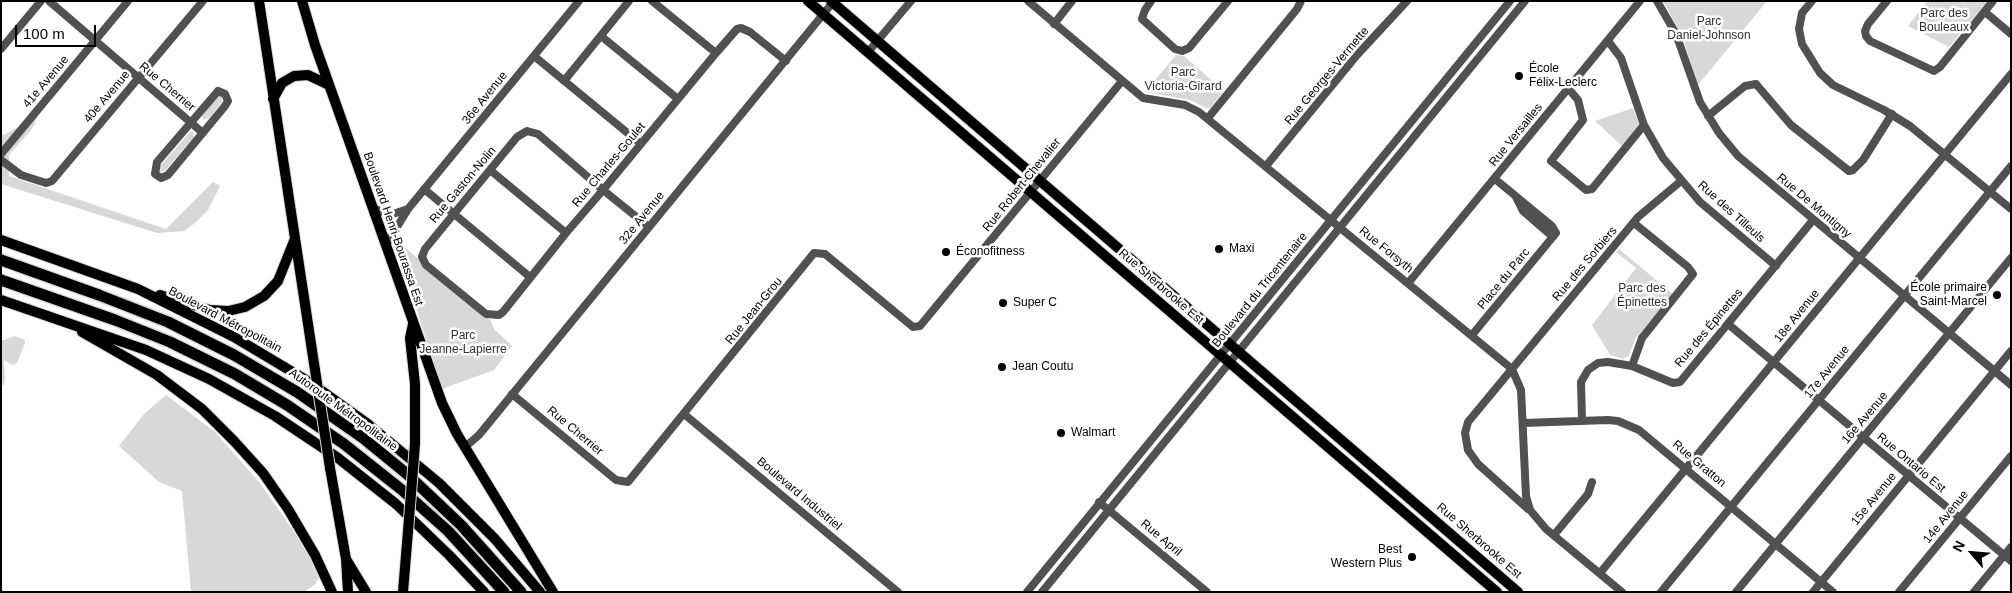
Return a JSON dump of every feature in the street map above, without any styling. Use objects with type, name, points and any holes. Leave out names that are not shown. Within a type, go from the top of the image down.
[{"type":"highway","name":"Autoroute Métropolitaine","points":[[1,260],[168,322],[234,354],[297,392],[362,438],[407,474],[461,525],[521,592]]},
{"type":"highway","points":[[1,280],[170,342],[235,374],[287,405],[344,444],[402,490],[448,531],[504,592]]},
{"type":"main road","points":[[259,1],[330,468],[346,559],[348,592]]},
{"type":"main road","name":"Rue Sherbrooke Est","points":[[808,1],[1497,592]]},
{"type":"main road","name":"Boulevard Henri-Bourassa Est","points":[[303,2],[329,84],[413,324],[410,338],[415,384],[415,444],[403,592]]},
{"type":"main road","name":"Rue Sherbrooke Est","points":[[833,2],[1518,592]]},
{"type":"main road","points":[[273,99],[282,83],[294,76],[308,75],[329,84]]},
{"type":"main road","points":[[934,108],[944,98]]},
{"type":"main road","points":[[979,148],[989,137]]},
{"type":"main road","points":[[1085,238],[1100,233]]},
{"type":"main road","name":"Boulevard Métropolitain","points":[[1,240],[138,289],[262,353],[311,383],[368,424],[422,468],[467,510],[540,592]]},
{"type":"main road","points":[[138,289],[210,310],[239,308],[255,302],[272,289],[285,268],[295,240]]},
{"type":"main road","points":[[1142,287],[1160,284]]},
{"type":"main road","points":[[1,300],[115,338],[174,362],[236,393],[296,429],[350,467],[396,504],[450,554],[484,592]]},
{"type":"main road","points":[[58,320],[117,350],[157,375],[196,405],[224,430],[258,468],[280,497],[305,536],[332,592]]},
{"type":"main road","points":[[413,324],[437,390],[465,447],[553,592]]},
{"type":"main road","points":[[1347,463],[1357,453]]},
{"type":"main road","points":[[1386,496],[1394,485]]},
{"type":"main road","points":[[346,559],[366,592]]},
{"type":"main road","points":[[1485,581],[1494,570]]},
{"type":"street","points":[[1,49],[41,1]]},
{"type":"street","name":"Rue Cherrier","points":[[49,1],[203,133]]},
{"type":"street","name":"41e Avenue","points":[[1,154],[128,1]]},
{"type":"street","name":"40e Avenue","points":[[1,160],[18,174],[46,183],[52,181],[204,1]]},
{"type":"street","name":"36e Avenue","points":[[386,245],[408,209],[579,1]]},
{"type":"street","points":[[564,80],[629,1]]},
{"type":"street","points":[[652,1],[716,53]]},
{"type":"street","points":[[868,52],[911,1]]},
{"type":"street","name":"Rue Forsyth","points":[[1028,1],[1143,98],[1185,105],[1208,118],[1512,369],[1521,390],[1526,496],[1530,510],[1540,524],[1622,592]]},
{"type":"street","points":[[1054,24],[1072,1]]},
{"type":"street","points":[[1151,1],[1142,19],[1176,49],[1182,52],[1189,48],[1228,1]]},
{"type":"street","points":[[1208,118],[1301,1]]},
{"type":"street","name":"Rue Georges-Vermette","points":[[1266,166],[1357,55],[1407,1]]},
{"type":"street","name":"Boulevard du Tricentenaire","points":[[1042,592],[1230,363],[1235,348],[1332,219],[1510,1]]},
{"type":"street","name":"Boulevard du Tricentenaire","points":[[1027,592],[1099,502],[1222,356],[1235,348],[1340,227],[1525,1]]},
{"type":"street","name":"Rue Versailles","points":[[1408,282],[1640,1]]},
{"type":"street","name":"Rue De Montigny","points":[[1657,1],[1676,34],[1694,90],[1719,133],[1738,156],[2011,386]]},
{"type":"street","points":[[1812,1],[1802,12],[1799,29],[1802,44],[1820,72],[1844,91],[1892,114],[1945,154],[2011,209]]},
{"type":"street","points":[[1887,1],[1868,24],[1865,31],[1866,36],[1870,40],[1934,71],[1940,67],[1993,1]]},
{"type":"street","name":"32e Avenue","points":[[465,447],[477,438],[833,2]]},
{"type":"street","points":[[1984,12],[2011,34]]},
{"type":"street","name":"Rue Charles-Goulet","points":[[495,316],[503,312],[566,233],[734,32],[741,28],[750,32],[786,61]]},
{"type":"street","points":[[601,36],[678,99]]},
{"type":"street","name":"Rue des Tilleuls","points":[[1608,40],[1618,52],[1644,126],[1663,158],[1681,181],[1720,220],[1776,266]]},
{"type":"street","points":[[534,56],[641,144]]},
{"type":"street","name":"18e Avenue","points":[[1600,573],[2011,74]]},
{"type":"street","name":"Rue Robert-Chevalier","points":[[920,326],[1122,81]]},
{"type":"street","points":[[1708,116],[1745,86],[1756,84],[1791,125],[1849,170],[1853,170],[1864,160],[1892,114]]},
{"type":"street","points":[[1568,88],[1578,100],[1582,120],[1551,160],[1586,190],[1592,189],[1644,126]]},
{"type":"street","points":[[218,91],[225,94],[228,101],[225,106],[168,175],[161,178],[155,174],[157,162],[191,121],[212,95],[218,91]]},
{"type":"street","name":"Rue Gaston-Nolin","points":[[495,316],[486,314],[426,265],[422,257],[425,249],[517,137],[527,131],[538,134],[603,190]]},
{"type":"street","name":"17e Avenue","points":[[1660,592],[2011,166]]},
{"type":"street","points":[[490,170],[566,233]]},
{"type":"street","name":"Place du Parc","points":[[1472,335],[1556,233],[1555,228],[1494,179]]},
{"type":"street","name":"Rue des Sorbiers","points":[[1530,510],[1478,464],[1468,450],[1465,433],[1468,422],[1634,223],[1681,181]]},
{"type":"street","points":[[424,190],[530,277]]},
{"type":"street","points":[[603,190],[649,227]]},
{"type":"street","points":[[373,208],[390,216],[408,209]]},
{"type":"street","name":"Rue des Épinettes","points":[[1582,420],[1581,387],[1588,370],[1603,362],[1632,366],[1676,384],[1814,220]]},
{"type":"street","points":[[1632,366],[1642,338],[1693,274],[1688,267],[1634,223]]},
{"type":"street","name":"Rue Jean-Grou","points":[[625,482],[630,480],[814,253],[825,254],[912,326],[920,326]]},
{"type":"street","name":"16e Avenue","points":[[1736,592],[2011,258]]},
{"type":"street","name":"Rue Ontario Est","points":[[1728,324],[2008,558]]},
{"type":"street","name":"15e Avenue","points":[[1813,592],[2011,352]]},
{"type":"street","name":"Rue Cherrier","points":[[512,394],[616,480],[625,482]]},
{"type":"street","name":"Boulevard Industriel","points":[[684,414],[898,592]]},
{"type":"street","name":"Rue Gratton","points":[[1523,423],[1608,420],[1629,425],[1649,436],[1834,592]]},
{"type":"street","name":"14e Avenue","points":[[1899,592],[2011,456]]},
{"type":"street","points":[[1508,491],[1519,489],[1525,480]]},
{"type":"street","points":[[1554,535],[1588,494],[1592,482]]},
{"type":"street","name":"Rue April","points":[[1099,502],[1207,592]]},
{"type":"street","points":[[1974,592],[2008,558],[2011,548]]},
{"type":"green space","name":"Parc Daniel-Johnson","points":[[1663,1],[1767,1],[1698,85],[1682,36]]},
{"type":"green space","name":"Parc des Bouleaux","points":[[1927,1],[1988,1],[1949,47],[1908,26]]},
{"type":"green space","name":"Parc Victoria-Girard","points":[[1176,55],[1184,56],[1224,91],[1210,108],[1190,100],[1145,92]]},
{"type":"green space","points":[[218,96],[222,96],[222,102],[209,118],[203,120],[202,114]]},
{"type":"green space","points":[[1633,108],[1640,126],[1623,147],[1595,121]]},
{"type":"green space","points":[[38,116],[32,129],[9,155],[9,176],[166,229],[213,182],[220,186],[208,210],[195,223],[184,231],[157,233],[1,184],[1,133],[4,135]]},
{"type":"green space","points":[[191,131],[194,137],[165,171],[159,172],[159,167]]},
{"type":"green space","name":"Parc Jeanne-Lapierre","points":[[394,238],[491,321],[494,329],[512,346],[494,370],[442,389]]},
{"type":"green space","name":"Parc des Épinettes","points":[[1619,249],[1673,294],[1635,339],[1629,356],[1623,359],[1610,355],[1592,325],[1636,268],[1616,252]]},
{"type":"green space","points":[[15,336],[25,340],[25,343],[17,363],[12,365],[4,360],[5,379],[4,385],[1,386],[1,341]]},
{"type":"green space","points":[[166,395],[215,432],[259,482],[313,562],[319,577],[315,585],[303,592],[191,592],[182,491],[159,482],[119,446],[144,414]]},
{"type":"place","name":"École Félix-Leclerc","points":[[1519,76]]},
{"type":"place","name":"Maxi","points":[[1219,249]]},
{"type":"place","name":"Éconofitness","points":[[946,252]]},
{"type":"place","name":"École primaire Saint-Marcel","points":[[1997,295]]},
{"type":"place","name":"Super C","points":[[1003,303]]},
{"type":"place","name":"Jean Coutu","points":[[1002,367]]},
{"type":"place","name":"Walmart","points":[[1061,433]]},
{"type":"place","name":"Best Western Plus","points":[[1412,557]]}]
